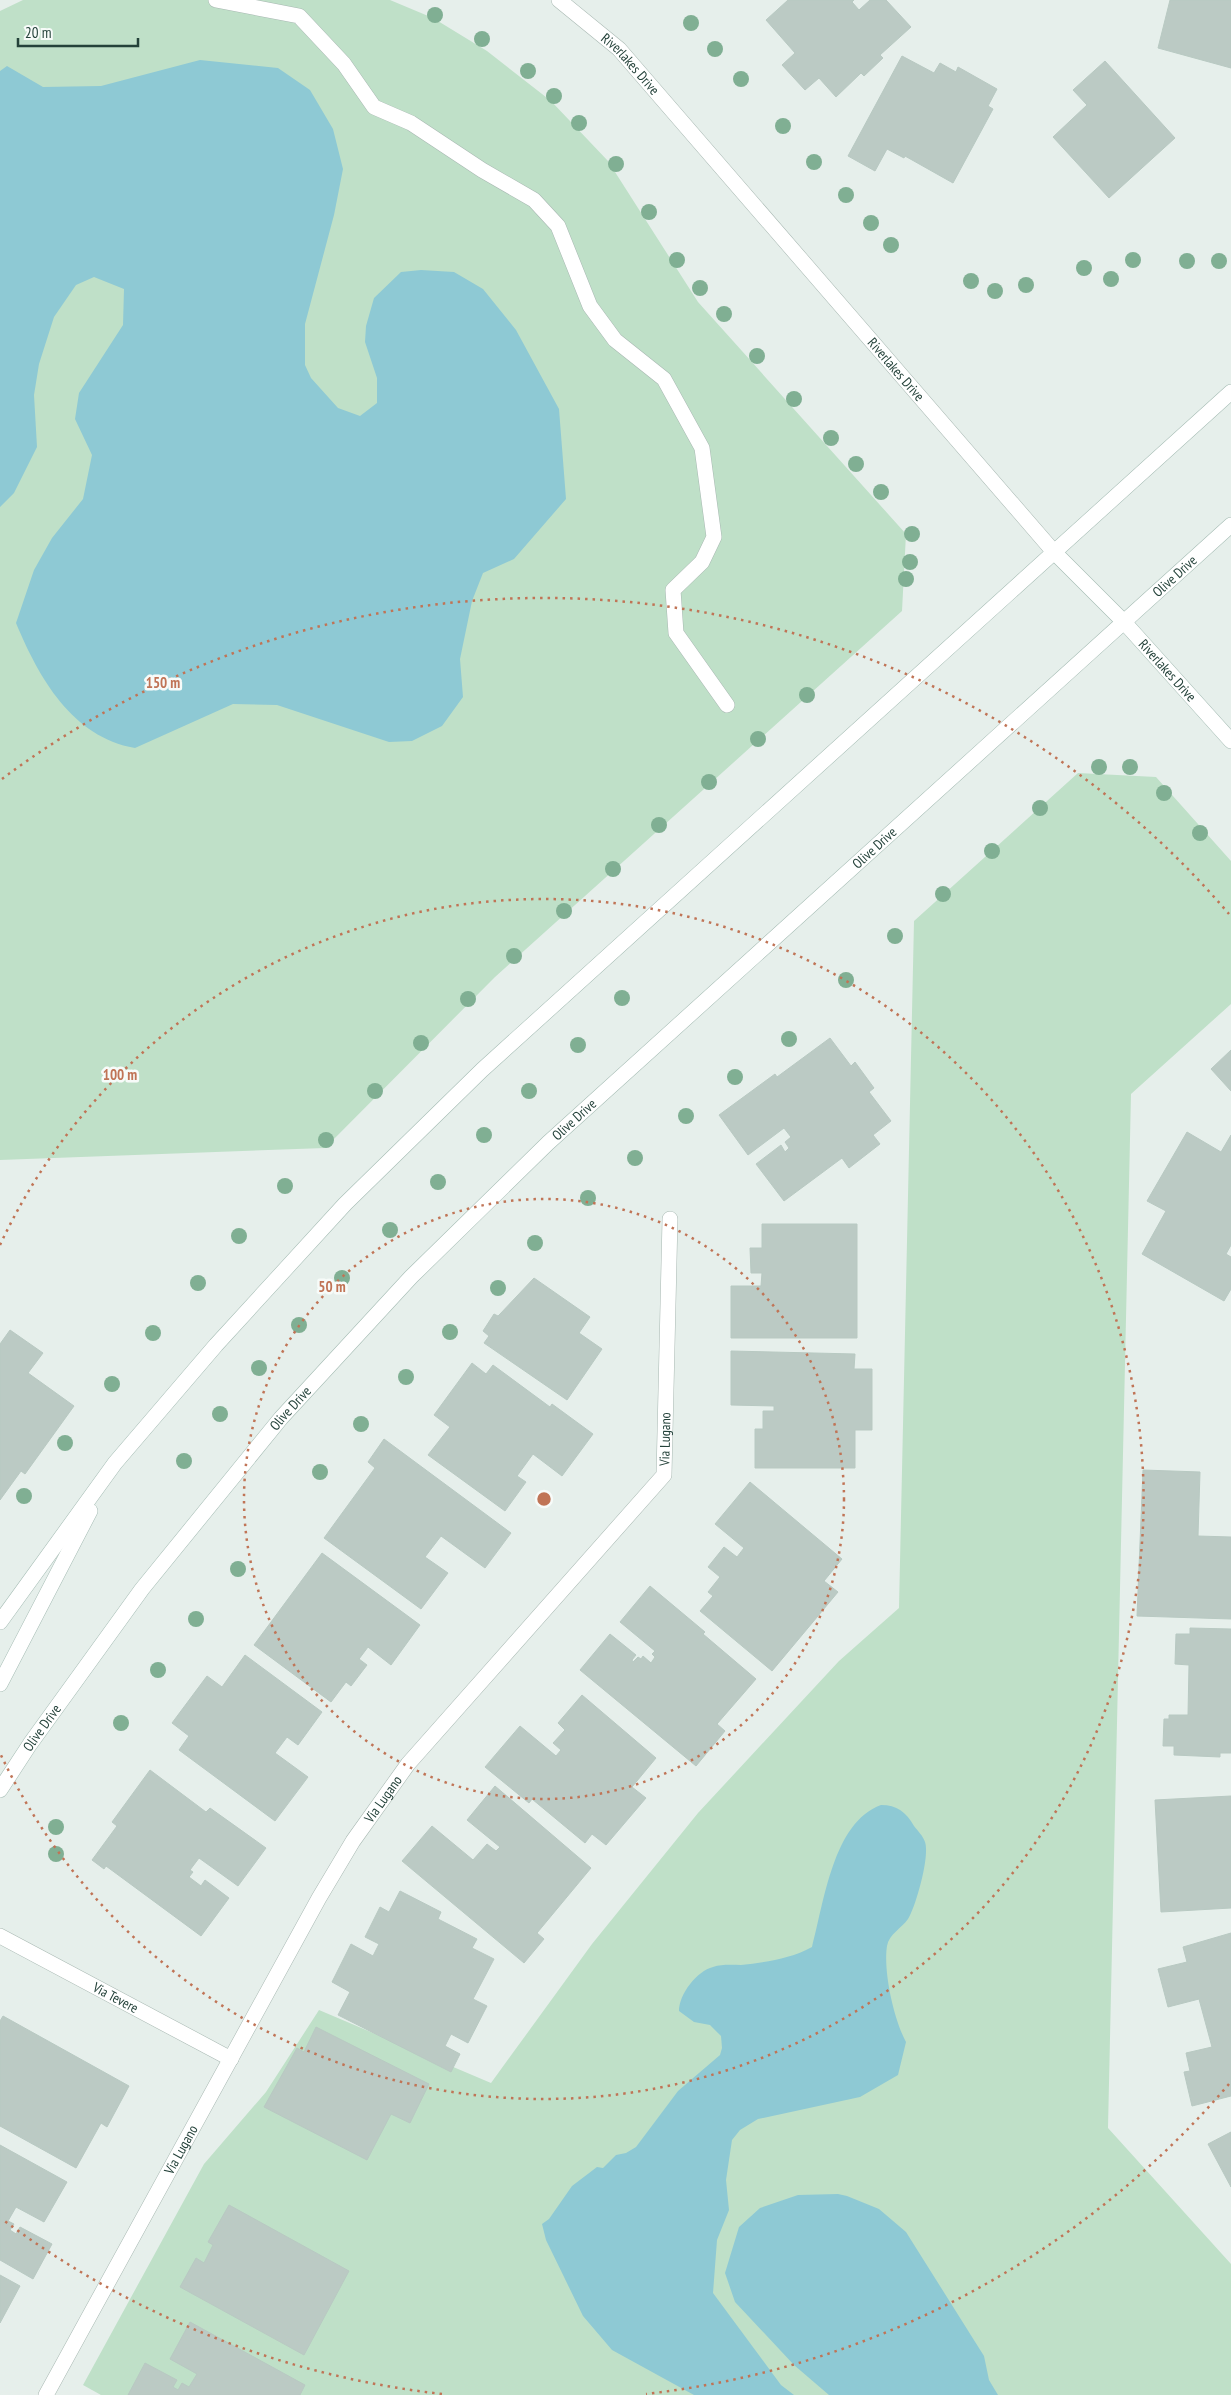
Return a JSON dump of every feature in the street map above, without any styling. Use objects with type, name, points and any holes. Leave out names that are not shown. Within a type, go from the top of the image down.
[{"type":"main road","points":[[216,0],[299,16],[344,64],[374,106],[410,123],[482,170],[534,200],[558,226],[590,306],[616,340],[664,379],[702,448],[714,537],[702,562],[673,590],[676,633],[727,705]]},
{"type":"main road","name":"Riverlakes Drive","points":[[559,0],[619,49],[1054,552],[1124,622],[1231,742]]},
{"type":"main road","points":[[0,1622],[115,1463],[216,1345],[345,1204],[482,1070],[1231,392]]},
{"type":"main road","name":"Olive Drive","points":[[0,1790],[30,1744],[142,1589],[281,1418],[411,1277],[548,1143],[1231,525]]},
{"type":"main road","name":"Via Lugano","points":[[46,2395],[353,1841],[408,1764],[664,1474],[670,1219]]},
{"type":"main road","points":[[0,1684],[115,1463]]},
{"type":"main road","name":"Via Tevere","points":[[0,1936],[231,2059]]},
{"type":"green space","points":[[23,0],[390,0],[433,18],[487,51],[551,101],[608,161],[698,302],[906,534],[902,611],[495,977],[325,1148],[0,1160],[0,11]]},
{"type":"green space","points":[[1078,773],[1156,777],[1231,861],[1231,1004],[1131,1094],[1108,2128],[1231,2264],[1231,2395],[101,2395],[83,2385],[204,2164],[266,2092],[319,2010],[491,2083],[592,1944],[698,1813],[839,1661],[899,1608],[914,921]]},
{"type":"water","points":[[200,60],[278,68],[310,90],[333,129],[343,169],[334,215],[305,324],[305,365],[311,378],[338,408],[360,416],[377,403],[377,378],[365,342],[366,326],[374,298],[401,272],[421,270],[454,272],[483,289],[516,330],[559,409],[566,499],[514,559],[483,573],[472,601],[460,659],[463,697],[442,726],[412,741],[389,742],[277,705],[233,704],[135,748],[113,742],[93,732],[60,702],[35,664],[16,623],[34,570],[52,538],[83,499],[92,455],[75,419],[79,393],[123,325],[124,289],[94,277],[76,285],[54,317],[39,364],[34,395],[37,447],[14,493],[0,507],[0,71],[7,66],[43,87],[101,86]]},
{"type":"water","points":[[881,1805],[892,1806],[904,1813],[923,1838],[926,1849],[921,1881],[911,1913],[908,1919],[890,1938],[887,1946],[886,1956],[890,1995],[897,2021],[906,2042],[898,2075],[860,2097],[758,2119],[740,2130],[732,2140],[726,2180],[729,2210],[717,2240],[713,2293],[781,2385],[794,2395],[694,2395],[612,2350],[583,2316],[546,2240],[542,2224],[549,2219],[572,2186],[597,2167],[603,2168],[616,2155],[626,2153],[636,2147],[678,2091],[720,2055],[722,2048],[721,2036],[710,2025],[694,2022],[679,2011],[682,1998],[690,1984],[701,1973],[713,1967],[760,1963],[795,1954],[812,1947],[826,1887],[841,1846],[852,1828],[865,1814]]},
{"type":"water","points":[[838,2194],[879,2209],[906,2232],[984,2356],[989,2380],[998,2395],[829,2395],[794,2365],[735,2302],[725,2273],[739,2227],[760,2208],[798,2195]]},
{"type":"building","points":[[788,0],[854,0],[852,2],[859,10],[870,0],[886,0],[911,27],[880,55],[883,58],[864,76],[861,73],[836,97],[819,78],[805,90],[782,65],[795,53],[766,20]]},
{"type":"building","points":[[1170,0],[1231,0],[1231,68],[1158,48]]},
{"type":"building","points":[[902,56],[934,73],[940,63],[956,72],[958,67],[997,89],[988,106],[993,109],[953,183],[905,156],[904,158],[887,149],[875,171],[848,156]]},
{"type":"building","points":[[1105,61],[1175,138],[1109,198],[1053,137],[1087,105],[1073,90]]},
{"type":"building","points":[[830,1038],[851,1066],[855,1062],[874,1088],[869,1092],[891,1121],[873,1135],[880,1144],[849,1168],[842,1158],[784,1201],[756,1164],[781,1145],[785,1152],[789,1148],[785,1142],[791,1137],[784,1128],[748,1155],[719,1115],[775,1074],[777,1077]]},
{"type":"building","points":[[1231,1050],[1231,1091],[1211,1069]]},
{"type":"building","points":[[1187,1132],[1221,1152],[1231,1135],[1231,1245],[1226,1254],[1231,1257],[1231,1289],[1224,1301],[1142,1254],[1166,1211],[1147,1201]]},
{"type":"building","points":[[762,1224],[857,1224],[857,1338],[731,1338],[731,1286],[761,1286],[762,1273],[751,1273],[750,1248],[762,1248]]},
{"type":"building","points":[[534,1278],[590,1317],[579,1333],[602,1349],[567,1400],[484,1343],[489,1336],[483,1331],[494,1314],[498,1316]]},
{"type":"building","points":[[10,1330],[43,1353],[28,1373],[74,1406],[25,1474],[21,1471],[0,1500],[0,1344]]},
{"type":"building","points":[[731,1351],[855,1354],[854,1369],[872,1369],[872,1430],[855,1430],[855,1468],[755,1468],[755,1429],[763,1429],[763,1411],[774,1411],[774,1406],[731,1405]]},
{"type":"building","points":[[472,1363],[486,1374],[493,1365],[550,1407],[552,1404],[593,1434],[562,1476],[533,1454],[517,1476],[526,1482],[505,1511],[428,1455],[450,1427],[434,1415]]},
{"type":"building","points":[[384,1439],[511,1533],[485,1568],[441,1536],[425,1557],[448,1573],[421,1609],[324,1538],[375,1468],[368,1462]]},
{"type":"building","points":[[1143,1470],[1200,1472],[1198,1536],[1231,1537],[1231,1619],[1137,1616]]},
{"type":"building","points":[[750,1482],[842,1559],[824,1581],[838,1592],[772,1671],[700,1611],[713,1596],[708,1592],[720,1577],[708,1567],[724,1547],[737,1557],[744,1548],[715,1524]]},
{"type":"building","points":[[322,1553],[420,1625],[391,1665],[368,1647],[359,1659],[367,1665],[351,1686],[346,1682],[331,1702],[254,1645]]},
{"type":"building","points":[[650,1586],[705,1632],[703,1634],[756,1679],[717,1724],[725,1731],[696,1766],[580,1670],[610,1634],[636,1655],[632,1660],[633,1662],[638,1657],[641,1659],[643,1656],[651,1663],[655,1657],[652,1654],[655,1651],[620,1622]]},
{"type":"building","points":[[1190,1628],[1231,1629],[1231,1753],[1220,1753],[1220,1757],[1174,1755],[1174,1746],[1163,1746],[1164,1719],[1169,1719],[1169,1715],[1188,1715],[1189,1665],[1175,1664],[1176,1634],[1190,1634]]},
{"type":"building","points":[[245,1655],[322,1712],[298,1745],[287,1737],[275,1753],[308,1777],[275,1821],[179,1750],[189,1736],[172,1723],[207,1676],[222,1687]]},
{"type":"building","points":[[582,1695],[656,1758],[632,1787],[646,1798],[606,1845],[592,1834],[585,1843],[532,1799],[529,1803],[485,1767],[520,1726],[556,1756],[561,1750],[553,1743],[565,1730],[558,1723]]},
{"type":"building","points":[[150,1770],[206,1812],[210,1808],[266,1848],[238,1886],[199,1858],[190,1870],[193,1872],[189,1877],[201,1886],[205,1880],[229,1898],[201,1936],[106,1866],[104,1869],[92,1860],[117,1826],[112,1822]]},
{"type":"building","points":[[495,1786],[591,1868],[537,1933],[544,1939],[524,1963],[402,1861],[432,1826],[473,1860],[487,1844],[496,1851],[500,1847],[467,1820]]},
{"type":"building","points":[[1231,1796],[1231,1908],[1161,1912],[1155,1800]]},
{"type":"building","points":[[400,1891],[441,1912],[438,1919],[477,1939],[472,1948],[494,1959],[473,1999],[487,2006],[468,2043],[451,2034],[445,2046],[460,2054],[451,2072],[338,2015],[350,1992],[332,1982],[351,1944],[373,1956],[379,1944],[365,1937],[380,1907],[389,1912]]},
{"type":"building","points":[[1231,1933],[1231,2096],[1192,2106],[1184,2072],[1190,2071],[1186,2053],[1212,2047],[1199,1999],[1168,2007],[1158,1969],[1187,1962],[1183,1947]]},
{"type":"building","points":[[3,2016],[129,2086],[107,2127],[101,2123],[76,2168],[0,2126],[0,2021]]},
{"type":"building","points":[[316,2027],[429,2084],[410,2123],[391,2114],[367,2160],[264,2107],[297,2048],[304,2052]]},
{"type":"building","points":[[1231,2132],[1231,2187],[1208,2144]]},
{"type":"building","points":[[0,2145],[67,2182],[44,2222],[16,2207],[8,2221],[14,2224],[10,2230],[16,2234],[20,2227],[52,2244],[33,2279],[0,2260]]},
{"type":"building","points":[[229,2205],[349,2271],[304,2355],[180,2287],[196,2258],[204,2263],[213,2245],[208,2242]]},
{"type":"building","points":[[0,2275],[20,2286],[0,2323]]},
{"type":"building","points":[[190,2322],[305,2385],[300,2395],[128,2395],[145,2363],[177,2380],[173,2387],[178,2390],[182,2383],[189,2387],[197,2374],[170,2359]]}]
